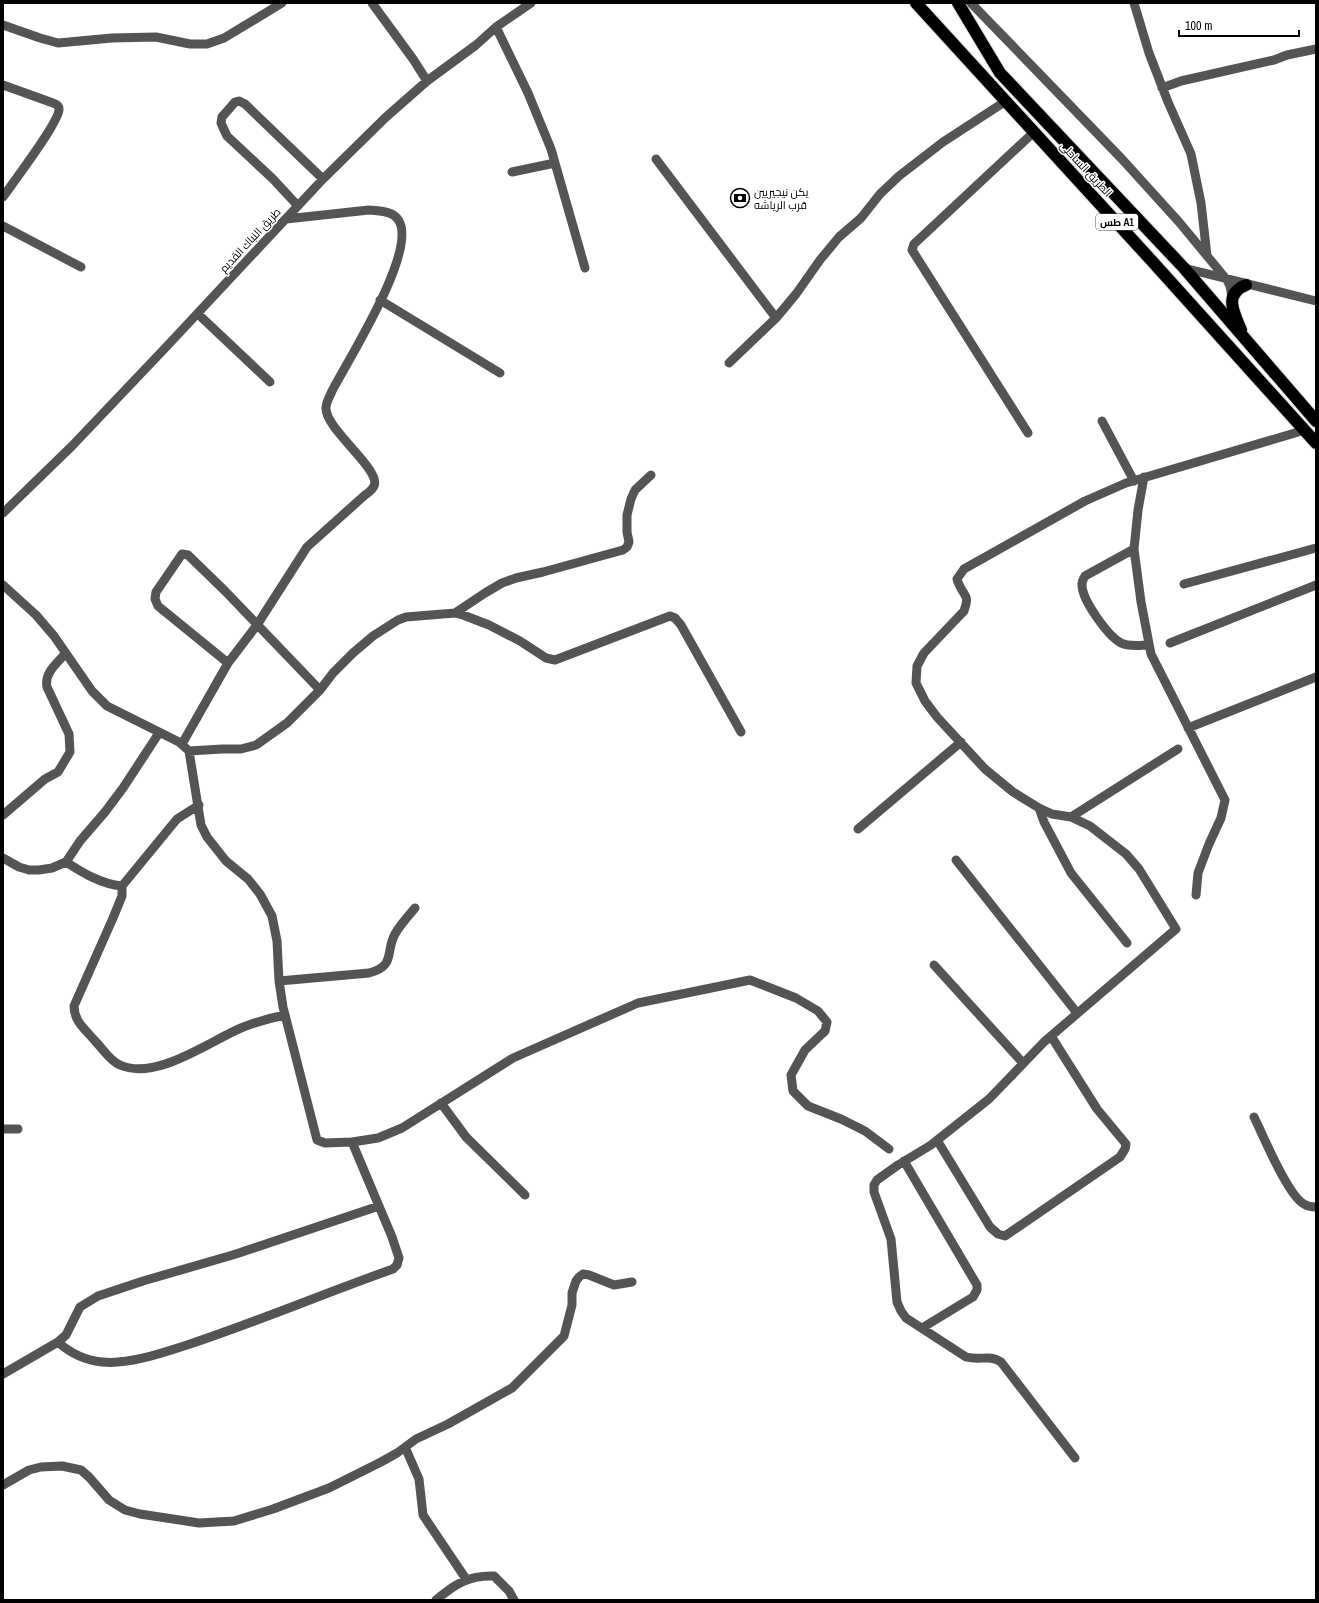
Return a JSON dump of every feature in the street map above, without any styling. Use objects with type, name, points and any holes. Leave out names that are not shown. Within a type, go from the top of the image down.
[{"type":"highway","name":"الطريق الساحلى","points":[[916,3],[1316,443]]},
{"type":"highway","name":"الطريق الساحلى","points":[[958,3],[1000,73],[1184,268],[1315,420]]},
{"type":"highway","points":[[1243,337],[1232,304],[1232,297],[1236,291],[1246,284]]},
{"type":"street","points":[[3,25],[40,38],[58,42],[112,38],[156,37],[190,44],[207,44],[224,38],[282,3]]},
{"type":"street","points":[[372,3],[413,59],[427,81]]},
{"type":"street","name":"طريق النباك القديم","points":[[3,513],[49,469],[198,314],[323,179],[385,118],[427,81],[476,45],[496,27],[531,3]]},
{"type":"street","points":[[972,3],[1121,158],[1179,222],[1226,280],[1230,286],[1232,297]]},
{"type":"street","points":[[1134,3],[1149,53],[1162,88],[1191,154],[1201,203],[1208,256]]},
{"type":"street","points":[[496,27],[528,93],[551,149],[585,268]]},
{"type":"street","points":[[1162,88],[1181,81],[1316,49]]},
{"type":"street","points":[[3,85],[53,102],[58,105],[59,109],[58,115],[47,134],[3,197]]},
{"type":"street","points":[[298,206],[227,136],[221,123],[222,117],[235,102],[239,101],[245,104],[323,179]]},
{"type":"street","points":[[729,363],[776,318],[839,237],[861,218],[880,194],[899,176],[943,142],[1006,101]]},
{"type":"street","points":[[1028,433],[912,250],[914,244],[1034,132]]},
{"type":"street","points":[[656,159],[776,318]]},
{"type":"street","points":[[512,172],[555,163]]},
{"type":"street","points":[[182,744],[228,663],[257,625],[307,547],[374,487],[374,478],[363,461],[330,422],[326,407],[332,391],[380,300],[398,262],[402,230],[399,221],[391,214],[382,211],[354,211],[286,218]]},
{"type":"street","points":[[3,226],[81,267]]},
{"type":"street","points":[[1184,268],[1226,280],[1316,301]]},
{"type":"street","points":[[380,300],[500,373]]},
{"type":"street","points":[[198,314],[270,382]]},
{"type":"street","points":[[1102,421],[1134,481]]},
{"type":"street","points":[[1075,1458],[1001,1362],[994,1357],[975,1359],[966,1357],[906,1318],[897,1302],[891,1239],[874,1192],[874,1185],[877,1180],[937,1140],[989,1099],[1050,1036],[1176,929],[1139,869],[1126,854],[1090,826],[1071,816],[1052,814],[1040,808],[1013,792],[985,769],[937,717],[925,701],[916,683],[917,666],[924,653],[964,611],[966,597],[963,594],[957,579],[964,569],[1085,501],[1134,481],[1305,430]]},
{"type":"street","points":[[455,613],[485,593],[516,578],[623,550],[628,547],[627,515],[631,499],[635,490],[651,475]]},
{"type":"street","points":[[1144,477],[1138,510],[1134,548],[1141,602],[1151,654],[1225,800],[1221,818],[1198,873],[1196,895]]},
{"type":"street","points":[[1134,548],[1085,576],[1081,583],[1082,592],[1092,612],[1118,641],[1131,646],[1149,645]]},
{"type":"street","points":[[1184,584],[1316,548]]},
{"type":"street","points":[[228,663],[158,606],[155,599],[156,592],[182,554],[188,555],[225,591],[320,690]]},
{"type":"street","points":[[3,585],[36,615],[54,636],[92,691],[107,706],[182,744],[189,751],[199,805],[201,825],[207,837],[226,861],[248,879],[260,894],[272,916],[277,941],[279,981],[285,1015],[317,1140],[324,1143],[352,1142],[378,1138],[402,1128],[513,1058],[638,1002],[750,980],[796,998],[818,1011],[827,1022],[825,1031],[805,1050],[791,1074],[792,1091],[808,1106],[841,1119],[865,1131],[889,1149]]},
{"type":"street","points":[[1170,643],[1316,585]]},
{"type":"street","points":[[189,751],[222,748],[241,749],[256,745],[287,723],[320,690],[353,653],[373,636],[398,620],[410,616],[455,613],[489,624],[520,641],[546,658],[555,660],[670,616],[675,618],[681,625],[741,732]]},
{"type":"street","points":[[3,815],[45,779],[58,772],[70,752],[69,734],[47,687],[46,680],[48,675],[66,653]]},
{"type":"street","points":[[1188,728],[1316,677]]},
{"type":"street","points":[[3,858],[19,867],[29,870],[52,868],[66,862],[80,841],[105,812],[159,733]]},
{"type":"street","points":[[858,829],[961,742]]},
{"type":"street","points":[[1071,816],[1178,749]]},
{"type":"street","points":[[199,805],[178,819],[122,886],[122,896],[74,1006],[74,1014],[79,1024],[114,1062],[130,1068],[144,1069],[152,1068],[187,1055],[241,1028],[285,1015]]},
{"type":"street","points":[[1040,808],[1044,822],[1071,872],[1127,942]]},
{"type":"street","points":[[956,860],[1077,1013]]},
{"type":"street","points":[[66,862],[85,874],[109,884],[122,886]]},
{"type":"street","points":[[279,981],[369,973],[381,969],[386,965],[394,934],[415,908]]},
{"type":"street","points":[[934,965],[1024,1063]]},
{"type":"street","points":[[937,1140],[990,1227],[998,1234],[1005,1236],[1120,1157],[1126,1144],[1097,1109],[1050,1036]]},
{"type":"street","points":[[441,1103],[466,1136],[525,1195]]},
{"type":"street","points":[[1254,1117],[1285,1181],[1295,1197],[1303,1204],[1316,1207]]},
{"type":"street","points":[[3,1129],[18,1129]]},
{"type":"street","points":[[58,1342],[68,1350],[85,1359],[103,1363],[127,1361],[152,1356],[222,1333],[393,1269],[398,1265],[399,1258],[392,1237],[352,1142]]},
{"type":"street","points":[[904,1161],[977,1285],[977,1290],[973,1297],[922,1328]]},
{"type":"street","points":[[3,1374],[58,1342],[66,1335],[80,1307],[98,1296],[142,1280],[236,1254],[379,1206]]},
{"type":"street","points":[[3,1485],[29,1470],[41,1467],[62,1466],[72,1467],[85,1473],[110,1500],[125,1510],[140,1514],[199,1523],[234,1521],[273,1510],[329,1488],[381,1462],[416,1439],[448,1424],[512,1388],[564,1336],[572,1305],[572,1293],[576,1281],[583,1274],[614,1285],[632,1282]]},
{"type":"street","points":[[406,1447],[419,1479],[423,1515],[466,1579]]},
{"type":"street","points":[[436,1600],[466,1579],[481,1575],[494,1576],[509,1590],[514,1600]]},
{"type":"place","name":"يكن نيجيريين قرب الرياشه","points":[[740,198]]}]
